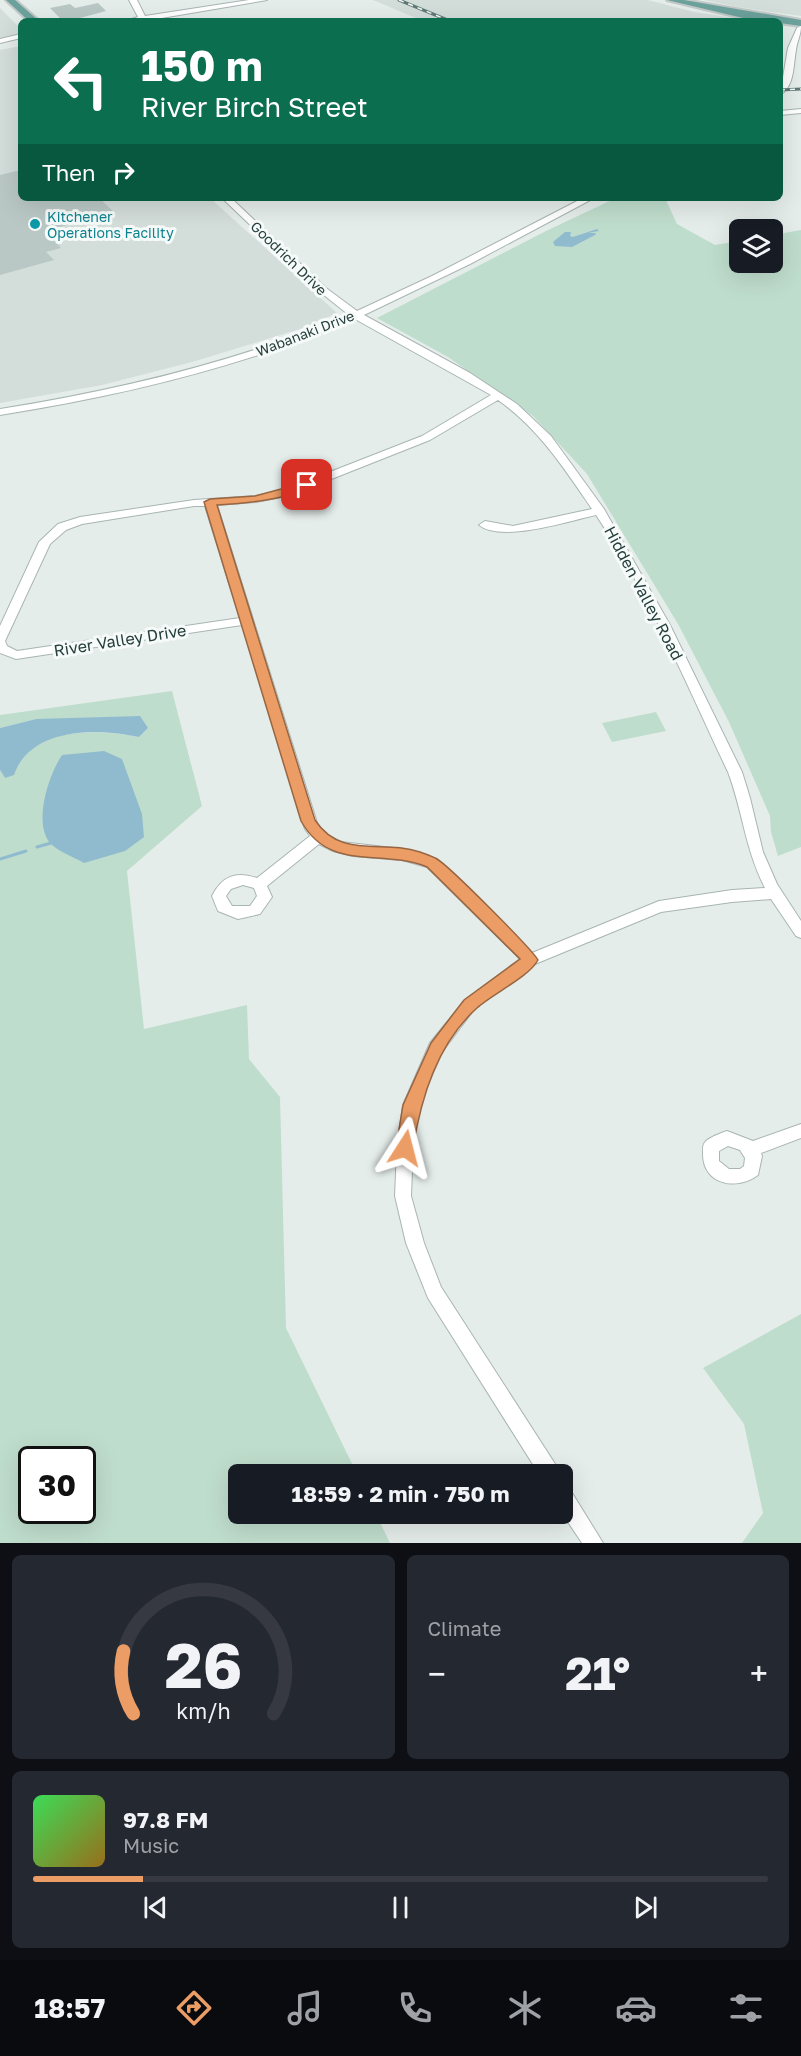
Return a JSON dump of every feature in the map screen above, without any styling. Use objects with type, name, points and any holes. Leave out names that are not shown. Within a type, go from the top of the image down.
[{"type":"main road","points":[[1,0],[22,18]]},
{"type":"main road","points":[[10,0],[31,18]]},
{"type":"main road","points":[[671,0],[743,15],[772,18]]},
{"type":"main road","points":[[689,0],[801,21]]},
{"type":"main road","points":[[783,19],[801,21]]},
{"type":"street","points":[[133,0],[142,18]]},
{"type":"street","points":[[149,18],[263,0]]},
{"type":"street","points":[[783,87],[789,76],[792,48],[801,28]]},
{"type":"street","points":[[0,41],[18,37]]},
{"type":"street","points":[[0,46],[18,43]]},
{"type":"street","points":[[783,113],[801,111]]},
{"type":"street","name":"Goodrich Drive","points":[[229,201],[289,256],[325,294],[355,314]]},
{"type":"street","name":"Wabanaki Drive","points":[[0,412],[115,390],[225,362],[288,342],[355,314],[584,201]]},
{"type":"street","name":"Hidden Valley Road","points":[[355,314],[498,396],[533,423],[554,446],[600,511],[641,580],[735,772],[746,800],[753,840],[773,893],[801,932]]},
{"type":"street","name":"River Valley Drive","points":[[245,621],[16,655],[2,649],[0,641],[45,542],[62,527],[80,521],[287,493],[426,438],[498,396]]},
{"type":"street","points":[[210,502],[308,821],[318,837],[334,846],[354,851],[414,856],[432,863],[530,960]]},
{"type":"street","points":[[485,525],[513,530],[600,511]]},
{"type":"street","points":[[259,884],[318,837]]},
{"type":"street","points":[[544,1464],[434,1292],[415,1244],[403,1196],[405,1148],[411,1105],[436,1048],[470,1004],[530,960],[659,907],[732,896],[773,893]]},
{"type":"street","points":[[751,1149],[801,1131]]},
{"type":"street","points":[[573,1512],[593,1543]]},
{"type":"shaded area","points":[[373,0],[648,0],[694,12],[734,18],[416,18]]},
{"type":"shaded area","points":[[704,0],[801,0],[801,16],[738,7]]},
{"type":"shaded area","points":[[0,8],[18,26],[18,38],[0,41]]},
{"type":"shaded area","points":[[18,47],[18,201],[213,201],[337,313],[300,329],[192,362],[102,385],[0,403],[0,50]]},
{"type":"green space","points":[[610,201],[666,201],[677,224],[715,245],[729,243],[729,273],[783,273],[783,233],[801,230],[801,847],[778,856],[771,832],[770,816],[729,722],[678,624],[587,474],[533,416],[448,357],[377,318]]},
{"type":"green space","points":[[172,691],[202,806],[127,871],[144,1029],[247,1005],[249,1059],[280,1097],[286,1328],[352,1464],[228,1464],[228,1524],[381,1524],[390,1543],[0,1543],[0,770],[5,778],[33,748],[48,739],[87,733],[115,733],[139,737],[148,728],[36,719],[0,728],[0,715]]},
{"type":"green space","points":[[656,712],[666,731],[612,742],[602,723]]},
{"type":"green space","points":[[801,1314],[801,1543],[742,1543],[763,1513],[744,1424],[703,1368]]},
{"type":"water","points":[[597,229],[599,231],[588,233],[596,233],[595,235],[572,247],[555,246],[553,242],[565,232],[571,232],[570,236],[573,237]]},
{"type":"water","points":[[140,716],[148,728],[139,737],[104,732],[67,735],[34,748],[22,759],[14,775],[5,778],[0,770],[0,728],[36,719]]},
{"type":"water","points":[[104,751],[122,759],[142,814],[144,837],[125,851],[84,863],[54,847],[45,835],[44,799],[52,774],[62,755]]},
{"type":"building","points":[[98,3],[106,11],[80,18],[60,18],[50,8],[70,4],[75,8]]},
{"type":"building","name":"Kitchener Operations Facility","points":[[18,171],[18,201],[102,201],[114,212],[53,229],[61,237],[53,239],[61,248],[46,252],[54,260],[0,275],[0,175]]},
{"type":"waterway","points":[[37,847],[51,843]]},
{"type":"waterway","points":[[0,859],[26,851]]},
{"type":"railway","points":[[399,0],[443,18]]},
{"type":"railway","points":[[783,90],[801,89]]},
{"type":"place","name":"Kitchener Operations Facility","points":[[35,224]]},
{"type":"route","points":[[307,485],[287,493],[255,499],[210,502],[308,821],[318,837],[334,846],[354,851],[414,856],[432,863],[530,960],[470,1004],[436,1048],[411,1105],[405,1148]]}]
